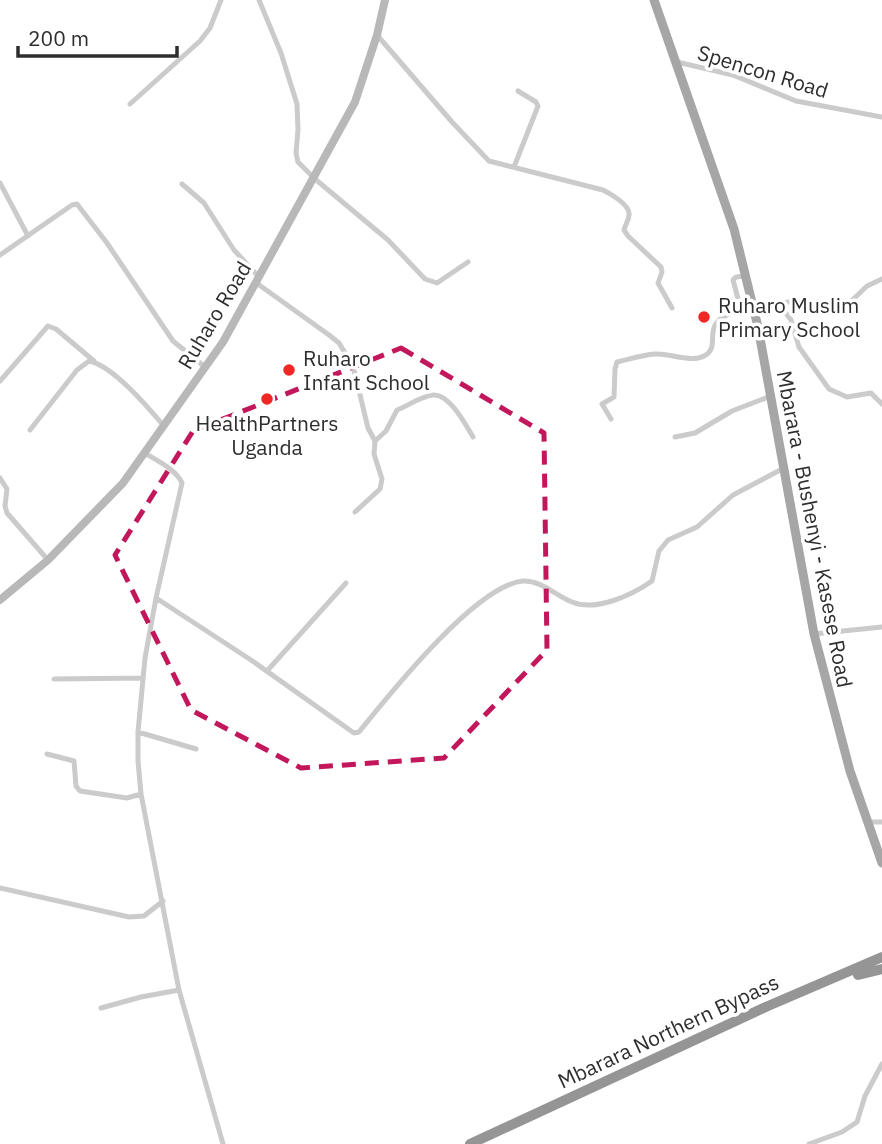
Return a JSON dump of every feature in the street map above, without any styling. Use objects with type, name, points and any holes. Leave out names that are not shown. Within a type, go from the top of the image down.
[{"type":"highway","name":"Mbarara Northern Bypass","points":[[470,1144],[768,1006],[882,957]]},
{"type":"highway","points":[[480,1144],[776,1008],[866,972],[882,969]]},
{"type":"main road","name":"Mbarara - Bushenyi - Kasese Road","points":[[654,0],[734,229],[771,396],[814,634],[833,713],[882,863]]},
{"type":"street","points":[[130,103],[200,41],[210,28],[221,0]]},
{"type":"street","points":[[259,0],[281,53],[297,104],[296,158],[315,179],[388,240],[431,282],[437,283],[468,262]]},
{"type":"street","name":"Ruharo Road","points":[[2,596],[47,560],[123,483],[223,342],[355,102],[377,35],[385,0]]},
{"type":"street","points":[[377,35],[483,156],[547,177],[603,190],[612,195],[629,211],[630,216],[624,230],[628,236],[661,267],[662,272],[657,283],[672,308]]},
{"type":"street","name":"Spencon Road","points":[[677,62],[733,75],[806,104],[882,117]]},
{"type":"street","points":[[514,167],[538,106],[519,91]]},
{"type":"street","points":[[0,183],[28,236]]},
{"type":"street","points":[[182,184],[210,211],[234,250],[257,279],[339,343],[353,366],[368,428],[374,441],[373,454],[382,484],[355,512]]},
{"type":"street","points":[[0,255],[72,205],[79,205],[164,330],[173,341],[205,367]]},
{"type":"street","points":[[611,419],[602,404],[614,397],[617,362],[657,354],[694,358],[707,354],[711,350],[713,326],[717,321],[741,310],[733,280],[745,276]]},
{"type":"street","points":[[753,306],[795,301],[830,303],[843,309],[867,286],[882,279]]},
{"type":"street","points":[[774,304],[791,320],[799,347],[829,388],[847,397],[871,393],[882,404]]},
{"type":"street","points":[[0,381],[48,326],[56,329],[119,380],[163,425]]},
{"type":"street","points":[[30,430],[76,370],[85,362],[96,363]]},
{"type":"street","points":[[374,441],[386,431],[397,410],[433,395],[441,396],[452,406],[473,438]]},
{"type":"street","points":[[675,437],[695,433],[732,411],[771,396]]},
{"type":"street","points":[[145,453],[180,477],[183,483],[156,598],[142,678],[138,761],[179,990],[222,1144]]},
{"type":"street","points":[[156,598],[267,671],[351,732],[357,733],[457,621],[499,590],[524,581],[547,589],[572,603],[587,605],[620,597],[652,581],[659,551],[668,540],[697,527],[733,495],[784,468]]},
{"type":"street","points":[[0,478],[7,489],[7,513],[47,560]]},
{"type":"street","points":[[267,671],[346,583]]},
{"type":"street","points":[[814,634],[882,627]]},
{"type":"street","points":[[54,679],[142,678]]},
{"type":"street","points":[[138,732],[196,749]]},
{"type":"street","points":[[47,754],[74,761],[76,787],[80,791],[127,798],[142,794]]},
{"type":"street","points":[[867,822],[882,822]]},
{"type":"street","points":[[0,888],[129,917],[149,913],[163,901]]},
{"type":"street","points":[[101,1008],[179,990]]},
{"type":"street","points":[[809,1144],[842,1132],[857,1122],[865,1096],[882,1064]]},
{"type":"highlighted area","points":[[401,348],[544,433],[547,650],[444,758],[301,768],[191,710],[115,555],[193,431]]},
{"type":"place","name":"Ruharo Muslim Primary School","points":[[704,317]]},
{"type":"place","name":"Ruharo Infant School","points":[[289,370]]},
{"type":"place","name":"HealthPartners Uganda","points":[[267,399]]}]
